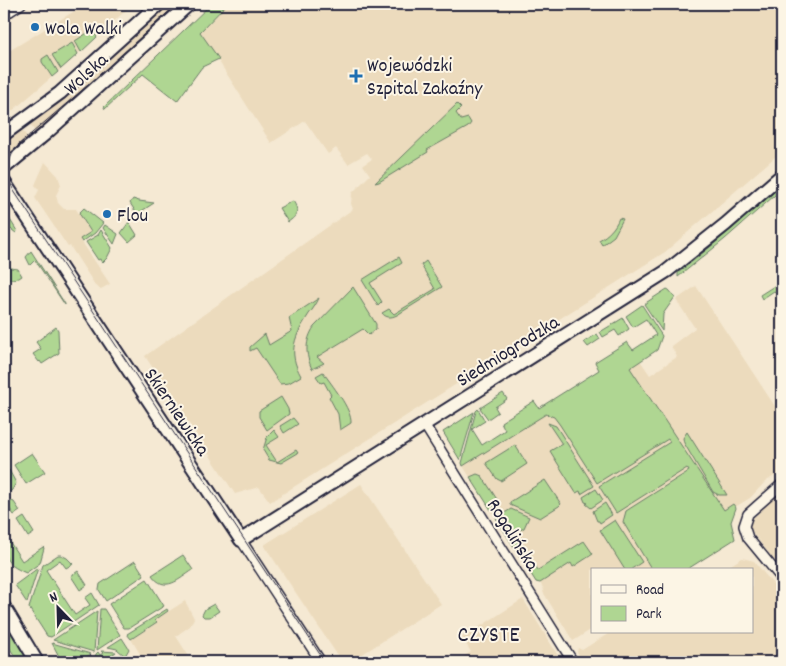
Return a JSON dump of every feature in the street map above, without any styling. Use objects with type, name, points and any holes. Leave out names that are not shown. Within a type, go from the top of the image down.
[{"type":"street","points":[[4,16],[21,4]]},
{"type":"street","name":"Wolska","points":[[4,134],[60,93],[159,4]]},
{"type":"street","name":"Wolska","points":[[4,168],[45,134],[189,4]]},
{"type":"street","name":"Siedmiogrodzka","points":[[241,540],[667,271],[726,224],[782,175]]},
{"type":"street","name":"Skierniewicka","points":[[4,182],[321,662]]},
{"type":"street","name":"Rogalińska","points":[[424,424],[573,662]]},
{"type":"street","points":[[782,484],[751,511],[744,522],[744,530],[748,538],[782,579]]},
{"type":"street","points":[[4,608],[36,662]]},
{"type":"shaded area","points":[[86,4],[133,4],[4,118],[4,54]]},
{"type":"shaded area","points":[[166,4],[180,4],[37,134],[28,122]]},
{"type":"shaded area","points":[[227,4],[782,4],[782,151],[665,252],[270,502],[259,487],[235,494],[145,356],[353,209],[351,204],[352,193],[370,175],[363,165],[372,159],[367,153],[348,164],[336,148],[328,154],[305,121],[271,143],[200,32]]},
{"type":"shaded area","points":[[20,128],[30,140],[4,162],[4,140]]},
{"type":"shaded area","points":[[45,162],[58,176],[61,185],[56,195],[58,203],[64,209],[76,209],[91,232],[80,239],[110,284],[101,289],[95,285],[70,246],[68,247],[35,198],[39,190],[35,185]]},
{"type":"shaded area","points":[[696,286],[782,417],[782,471],[765,482],[750,498],[735,507],[731,522],[735,539],[689,568],[591,568],[591,630],[573,641],[543,592],[542,586],[536,582],[463,466],[637,356],[650,375],[677,357],[671,346],[695,328],[676,300]]},
{"type":"shaded area","points":[[361,484],[441,604],[350,662],[342,662],[264,545]]},
{"type":"shaded area","points":[[782,491],[782,570],[753,533],[750,526],[751,520]]},
{"type":"shaded area","points":[[742,558],[754,561],[782,595],[782,662],[583,662],[577,652],[578,648],[582,650],[608,634],[754,634],[754,568],[726,568]]},
{"type":"shaded area","points":[[523,599],[562,662],[455,662],[471,652],[462,637]]},
{"type":"shaded area","points":[[185,601],[194,618],[190,626],[176,636],[188,655],[177,662],[145,662],[131,639],[156,623],[155,620]]},
{"type":"green space","points":[[211,4],[227,4],[200,32],[219,59],[202,67],[177,101],[143,74],[105,109],[104,107]]},
{"type":"green space","points":[[92,30],[97,37],[81,52],[75,41]]},
{"type":"green space","points":[[72,43],[78,54],[61,69],[52,55]]},
{"type":"green space","points":[[48,55],[58,72],[52,77],[42,62],[42,59]]},
{"type":"green space","points":[[457,104],[461,108],[456,113],[461,120],[468,118],[471,123],[468,127],[375,183]]},
{"type":"green space","points":[[782,185],[782,189],[678,277],[678,273]]},
{"type":"green space","points":[[133,199],[154,203],[137,214],[130,203]]},
{"type":"green space","points":[[293,201],[297,210],[294,218],[288,222],[279,208]]},
{"type":"green space","points":[[84,208],[103,223],[95,233],[82,242],[80,239],[91,232],[79,213]]},
{"type":"green space","points":[[4,210],[17,231],[16,233],[4,224]]},
{"type":"green space","points":[[619,218],[623,219],[614,236],[602,245],[599,240],[611,231]]},
{"type":"green space","points":[[129,222],[137,235],[129,242],[121,233]]},
{"type":"green space","points":[[105,225],[118,234],[114,244],[103,228]]},
{"type":"green space","points":[[101,230],[112,248],[102,263],[86,242],[98,235]]},
{"type":"green space","points":[[31,251],[65,305],[35,260],[30,265],[26,257]]},
{"type":"green space","points":[[399,257],[402,263],[370,283],[382,302],[378,306],[362,280]]},
{"type":"green space","points":[[426,261],[442,287],[397,315],[393,317],[385,316],[382,313],[389,309],[394,314],[435,289],[421,265]]},
{"type":"green space","points":[[7,265],[18,269],[22,276],[4,280],[4,267]]},
{"type":"green space","points":[[782,281],[782,292],[778,295],[774,291],[762,299],[760,295]]},
{"type":"green space","points":[[353,287],[376,324],[376,329],[369,335],[363,329],[317,357],[324,363],[312,369],[307,348],[311,332]]},
{"type":"green space","points":[[667,289],[675,297],[663,314],[662,331],[644,304]]},
{"type":"green space","points":[[319,298],[300,329],[294,344],[294,359],[301,376],[289,383],[280,384],[256,348],[250,351],[250,347],[265,334],[269,345],[292,331],[289,318]]},
{"type":"green space","points":[[642,305],[662,336],[657,350],[630,368],[724,510],[733,504],[736,508],[731,522],[735,539],[689,568],[651,568],[623,522],[626,511],[689,471],[687,468],[616,513],[599,486],[670,442],[668,439],[597,483],[560,425],[554,417],[546,414],[463,466],[462,463],[476,411],[478,409],[485,421],[472,429],[482,445],[505,430],[501,422],[534,401],[539,408],[599,370],[595,362],[627,342],[633,350],[656,335],[646,319],[633,327],[626,316]]},
{"type":"green space","points":[[623,318],[629,329],[619,336],[615,330],[603,337],[600,332]]},
{"type":"green space","points":[[56,327],[58,330],[59,353],[42,364],[33,354],[41,349],[36,342]]},
{"type":"green space","points":[[597,334],[600,339],[588,347],[584,342]]},
{"type":"green space","points":[[323,372],[345,404],[350,417],[351,423],[340,430],[338,414],[329,397],[331,395],[324,382],[321,383],[316,376]]},
{"type":"green space","points":[[503,393],[507,399],[495,407],[498,412],[488,419],[480,408]]},
{"type":"green space","points":[[281,397],[289,414],[267,430],[259,417],[259,411]]},
{"type":"green space","points":[[474,412],[460,460],[443,432]]},
{"type":"green space","points":[[293,418],[298,424],[284,433],[280,426]]},
{"type":"green space","points":[[548,423],[556,426],[594,486],[581,494],[580,491],[576,493],[550,451],[562,444]]},
{"type":"green space","points":[[274,430],[279,437],[266,445],[277,462],[269,460],[263,450],[267,437]]},
{"type":"green space","points":[[687,432],[727,495],[719,495],[713,492],[684,443],[683,438]]},
{"type":"green space","points":[[515,445],[527,464],[501,481],[497,479],[486,463]]},
{"type":"green space","points":[[296,450],[298,453],[281,463],[277,462]]},
{"type":"green space","points":[[32,453],[45,472],[26,484],[14,465]]},
{"type":"green space","points":[[9,470],[16,483],[12,490],[4,496],[4,485],[9,482],[4,474]]},
{"type":"green space","points":[[477,474],[482,476],[498,501],[491,510],[470,477]]},
{"type":"green space","points":[[545,480],[561,504],[559,506],[540,518],[510,505],[510,502]]},
{"type":"green space","points":[[596,489],[603,500],[591,508],[586,504],[588,503],[585,502],[583,497]]},
{"type":"green space","points":[[8,499],[14,502],[20,511],[14,515],[8,506],[4,509],[4,500]]},
{"type":"green space","points":[[605,503],[612,515],[600,523],[597,521],[593,511]]},
{"type":"green space","points":[[511,509],[529,517],[524,528],[515,533],[522,544],[521,550],[523,554],[528,559],[531,559],[538,570],[584,541],[593,554],[573,567],[571,563],[540,583],[536,582],[496,518]]},
{"type":"green space","points":[[24,517],[34,533],[28,537],[18,521]]},
{"type":"green space","points":[[615,520],[642,562],[633,568],[624,568],[600,530]]},
{"type":"green space","points":[[4,533],[22,561],[43,547],[40,563],[26,573],[13,566],[6,558]]},
{"type":"green space","points":[[58,555],[67,558],[73,564],[66,568],[60,560],[46,570],[75,615],[90,605],[85,598],[92,593],[99,605],[51,637],[47,636],[29,608],[43,565]]},
{"type":"green space","points":[[183,555],[193,570],[183,577],[172,583],[162,584],[152,575]]},
{"type":"green space","points":[[135,561],[144,575],[106,601],[99,590],[100,584]]},
{"type":"green space","points":[[38,568],[27,603],[15,585]]},
{"type":"green space","points":[[78,571],[87,585],[80,590],[71,576]]},
{"type":"green space","points":[[147,579],[164,606],[129,628],[124,628],[109,604]]},
{"type":"green space","points":[[214,604],[219,611],[210,617],[204,617],[202,615],[205,609]]},
{"type":"green space","points":[[100,609],[104,609],[120,635],[97,650]]},
{"type":"green space","points":[[167,609],[168,611],[155,620],[157,622],[131,639],[127,634]]},
{"type":"green space","points":[[97,611],[94,652],[53,640]]},
{"type":"green space","points":[[4,619],[29,662],[19,662],[4,640]]},
{"type":"green space","points":[[122,638],[129,649],[125,656],[117,649],[108,647]]},
{"type":"green space","points":[[52,643],[91,654],[78,662],[62,662]]},
{"type":"green space","points":[[101,651],[116,652],[102,662],[94,662],[98,652],[100,655],[103,653]]},
{"type":"tram line","points":[[18,145],[94,80],[177,4]]},
{"type":"tram line","points":[[23,141],[10,158],[8,171],[14,191],[325,662]]},
{"type":"place","name":"Wola Walki","points":[[35,27]]},
{"type":"place","name":"Wojewódzki Szpital Zakaźny","points":[[356,76]]},
{"type":"place","name":"Flou","points":[[107,214]]},
{"type":"district","name":"CZYSTE","points":[[489,633]]}]
